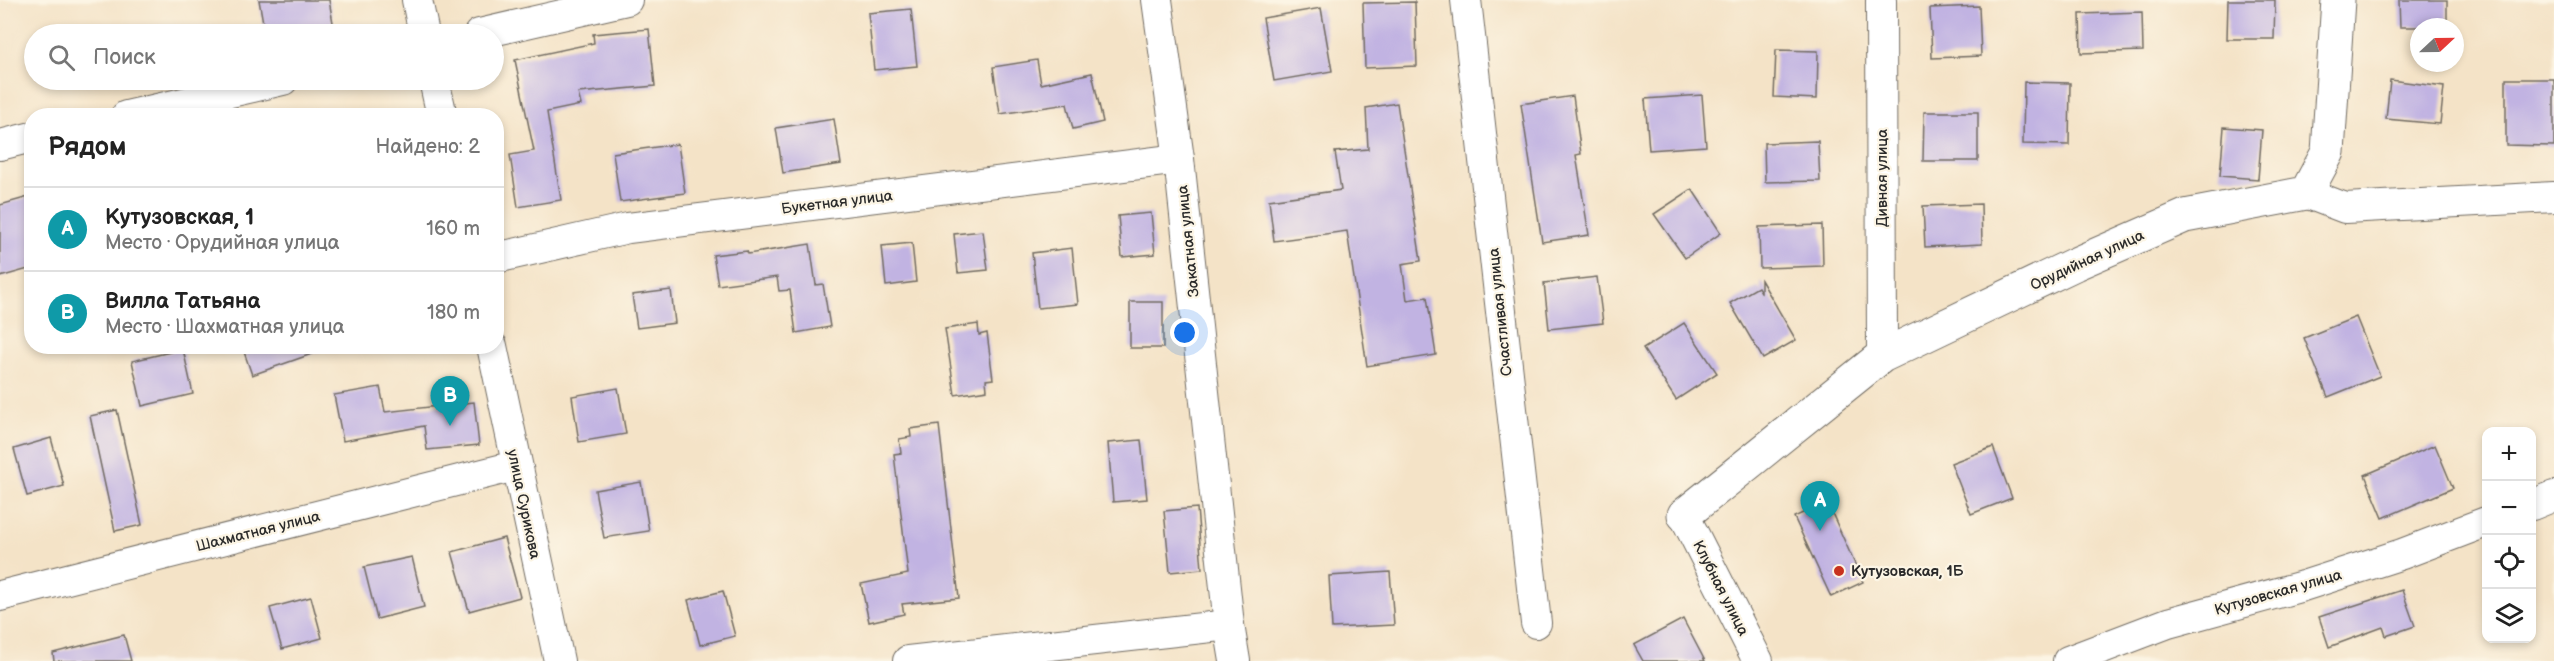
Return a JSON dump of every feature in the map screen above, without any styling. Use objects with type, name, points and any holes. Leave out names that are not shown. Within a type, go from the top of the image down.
[{"type":"street","points":[[417,0],[422,24]]},
{"type":"street","points":[[504,28],[627,0]]},
{"type":"street","name":"Закатная улица","points":[[1157,0],[1179,159],[1229,625],[1235,661]]},
{"type":"street","name":"Счастливая улица","points":[[1466,0],[1536,623]]},
{"type":"street","name":"Дивная улица","points":[[1881,0],[1882,356]]},
{"type":"street","points":[[2338,0],[2328,152],[2306,193],[2345,208],[2554,197]]},
{"type":"street","points":[[161,108],[239,90]]},
{"type":"street","points":[[436,90],[440,108]]},
{"type":"street","points":[[0,145],[24,139]]},
{"type":"street","name":"Букетная улица","points":[[504,256],[628,228],[1179,159]]},
{"type":"street","name":"Орудийная улица","points":[[1684,515],[1882,356],[2075,264],[2185,216],[2306,193]]},
{"type":"street","name":"улица Сурикова","points":[[494,354],[515,466],[559,661]]},
{"type":"street","name":"Шахматная улица","points":[[0,596],[515,466]]},
{"type":"street","points":[[2536,503],[2554,496]]},
{"type":"street","name":"Клубная улица","points":[[1684,515],[1758,661]]},
{"type":"street","name":"Кутузовская улица","points":[[2068,661],[2168,623],[2303,586],[2402,554],[2482,524]]},
{"type":"street","points":[[908,661],[1229,625]]},
{"type":"building","points":[[259,0],[329,0],[333,24],[263,24]]},
{"type":"building","points":[[2228,0],[2275,0],[2274,39],[2227,39]]},
{"type":"building","points":[[2399,0],[2447,0],[2447,18],[2410,18],[2410,27],[2400,27]]},
{"type":"building","points":[[1415,2],[1417,66],[1365,68],[1363,3]]},
{"type":"building","points":[[1979,6],[1981,56],[1932,58],[1930,8]]},
{"type":"building","points":[[1321,8],[1332,71],[1274,81],[1263,18]]},
{"type":"building","points":[[911,9],[917,66],[874,70],[868,13]]},
{"type":"building","points":[[2142,12],[2143,51],[2081,53],[2080,14]]},
{"type":"building","points":[[649,29],[655,86],[578,93],[581,105],[547,112],[561,200],[518,207],[510,155],[534,151],[515,60],[594,43],[593,34]]},
{"type":"building","points":[[1776,50],[1818,51],[1817,99],[1774,97]]},
{"type":"building","points":[[1037,60],[1041,84],[1092,73],[1103,122],[1073,129],[1067,104],[1000,114],[993,67]]},
{"type":"building","points":[[2506,79],[2554,79],[2554,146],[2506,145]]},
{"type":"building","points":[[2390,80],[2444,87],[2440,124],[2386,119]]},
{"type":"building","points":[[2024,82],[2070,83],[2069,145],[2023,144]]},
{"type":"building","points":[[1702,95],[1706,146],[1649,150],[1645,99]]},
{"type":"building","points":[[1573,96],[1581,154],[1576,155],[1589,235],[1542,242],[1521,104]]},
{"type":"building","points":[[1397,103],[1421,261],[1402,264],[1407,300],[1427,297],[1436,355],[1367,366],[1347,231],[1274,241],[1269,200],[1341,190],[1335,152],[1368,149],[1366,108]]},
{"type":"building","points":[[1924,112],[1978,112],[1978,161],[1923,161]]},
{"type":"building","points":[[834,119],[841,164],[783,173],[776,128]]},
{"type":"building","points":[[2224,127],[2262,130],[2258,179],[2220,176]]},
{"type":"building","points":[[1818,141],[1820,181],[1765,182],[1764,143]]},
{"type":"building","points":[[678,144],[685,193],[620,202],[613,153]]},
{"type":"building","points":[[1692,189],[1721,233],[1685,258],[1654,214]]},
{"type":"building","points":[[24,198],[24,270],[0,277],[0,205]]},
{"type":"building","points":[[1981,204],[1982,244],[1925,247],[1923,206]]},
{"type":"building","points":[[1151,213],[1155,254],[1122,257],[1118,216]]},
{"type":"building","points":[[1822,225],[1823,266],[1760,268],[1759,227]]},
{"type":"building","points":[[983,231],[988,270],[958,273],[954,234]]},
{"type":"building","points":[[912,243],[916,282],[886,286],[882,246]]},
{"type":"building","points":[[810,244],[816,285],[823,284],[830,327],[796,333],[790,290],[779,291],[777,277],[718,285],[713,255],[747,251],[748,254]]},
{"type":"building","points":[[1072,248],[1078,304],[1038,308],[1032,253]]},
{"type":"building","points":[[1597,277],[1603,323],[1549,329],[1544,283]]},
{"type":"building","points":[[1761,280],[1796,340],[1763,359],[1730,303],[1758,287],[1761,292]]},
{"type":"building","points":[[671,290],[675,323],[637,328],[632,295]]},
{"type":"building","points":[[1130,302],[1163,302],[1163,348],[1130,348]]},
{"type":"building","points":[[2356,317],[2380,376],[2328,397],[2304,338]]},
{"type":"building","points":[[1684,323],[1717,373],[1676,400],[1643,349]]},
{"type":"building","points":[[978,324],[979,335],[987,333],[993,379],[986,380],[987,390],[955,395],[945,329]]},
{"type":"building","points":[[162,354],[184,354],[193,394],[142,406],[132,361]]},
{"type":"building","points":[[245,354],[312,354],[252,375]]},
{"type":"building","points":[[380,387],[385,412],[474,402],[479,445],[427,450],[424,426],[343,441],[334,395]]},
{"type":"building","points":[[618,388],[626,434],[579,442],[572,396]]},
{"type":"building","points":[[117,410],[142,525],[115,531],[90,416]]},
{"type":"building","points":[[939,425],[959,598],[902,604],[904,614],[869,622],[861,584],[908,574],[894,454],[901,453],[899,439],[911,437],[910,429]]},
{"type":"building","points":[[51,438],[64,486],[27,496],[14,449]]},
{"type":"building","points":[[1141,440],[1147,499],[1113,502],[1108,443]]},
{"type":"building","points":[[2435,445],[2453,488],[2383,518],[2365,475]]},
{"type":"building","points":[[1993,447],[2012,498],[1971,514],[1951,463]]},
{"type":"building","points":[[641,482],[649,531],[604,538],[595,490]]},
{"type":"building","points":[[1827,502],[1863,582],[1831,597],[1794,517]]},
{"type":"building","points":[[1197,508],[1202,569],[1170,572],[1164,511]]},
{"type":"building","points":[[504,538],[520,597],[469,611],[452,552]]},
{"type":"building","points":[[412,557],[424,607],[377,619],[364,567]]},
{"type":"building","points":[[1390,572],[1394,625],[1332,628],[1329,576]]},
{"type":"building","points":[[2402,590],[2415,626],[2386,636],[2383,627],[2329,647],[2319,617]]},
{"type":"building","points":[[723,591],[735,636],[700,645],[688,600]]},
{"type":"building","points":[[311,597],[322,638],[282,649],[270,608]]},
{"type":"building","points":[[1683,619],[1705,661],[1643,661],[1634,645]]},
{"type":"building","points":[[124,635],[131,661],[54,661],[53,653]]},
{"type":"place","name":"Вилла Татьяна","points":[[450,426]]},
{"type":"place","name":"Кутузовская, 1","points":[[1820,531]]},
{"type":"place","name":"Кутузовская, 1Б","points":[[1839,571]]}]
